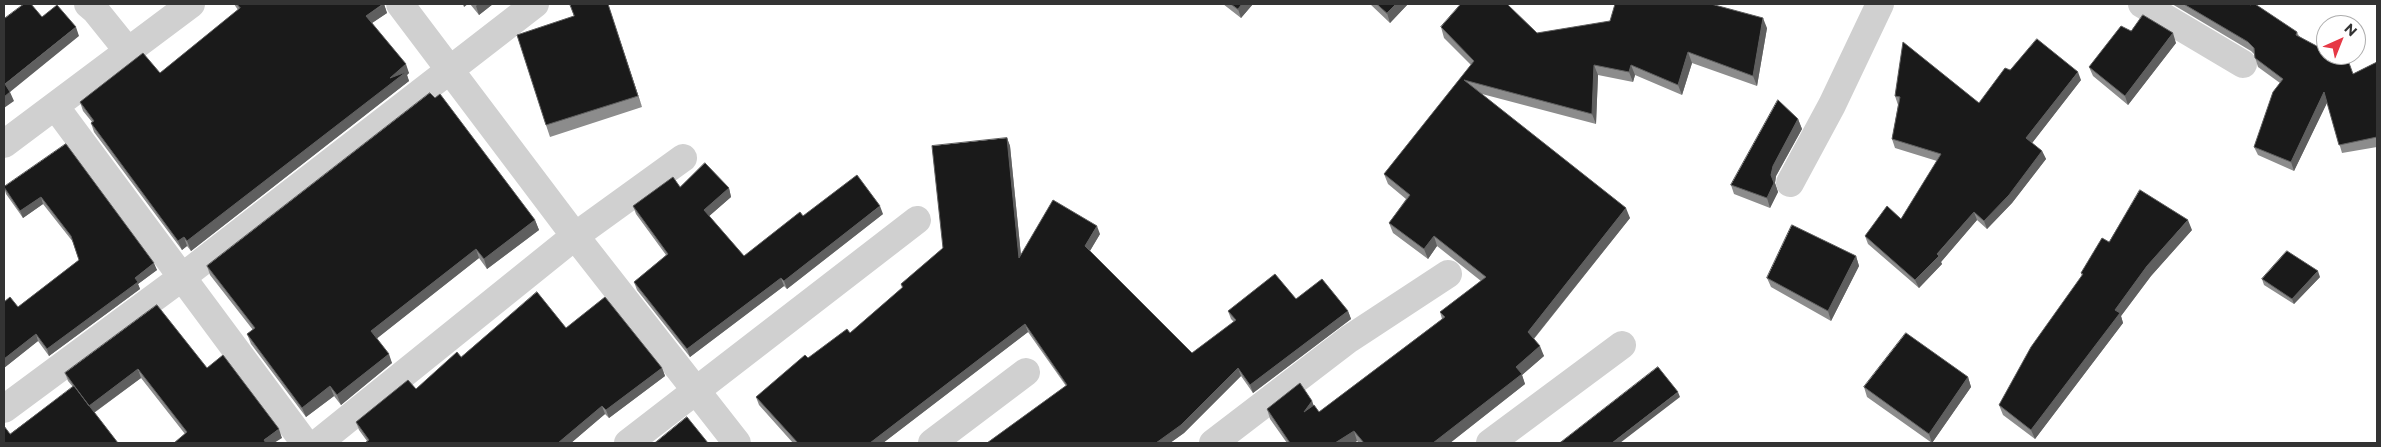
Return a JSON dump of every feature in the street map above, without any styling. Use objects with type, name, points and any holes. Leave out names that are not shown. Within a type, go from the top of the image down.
[{"type":"street","points":[[88,4],[128,51]]},
{"type":"street","points":[[4,144],[191,4]]},
{"type":"street","points":[[400,4],[575,236],[737,443]]},
{"type":"street","points":[[4,409],[181,278],[535,4]]},
{"type":"street","points":[[1790,183],[1832,105],[1880,4]]},
{"type":"street","points":[[2142,4],[2243,64]]},
{"type":"street","points":[[55,106],[305,443]]},
{"type":"street","points":[[318,443],[575,236],[682,158]]},
{"type":"street","points":[[628,443],[697,392],[917,220]]},
{"type":"street","points":[[1214,443],[1243,434],[1349,339],[1448,274]]},
{"type":"street","points":[[1490,443],[1622,344]]},
{"type":"street","points":[[932,443],[1026,372]]},
{"type":"building","points":[[24,4],[31,4],[42,17],[57,5],[76,27],[5,84],[10,92],[4,97],[4,19]]},
{"type":"building","points":[[237,4],[383,4],[366,16],[406,64],[390,78],[406,72],[187,241],[184,237],[178,241],[91,123],[94,121],[80,102],[143,53],[160,73],[240,8]]},
{"type":"building","points":[[570,4],[608,4],[638,96],[546,125],[517,35],[574,16]]},
{"type":"building","points":[[1231,4],[1242,4],[1238,9]]},
{"type":"building","points":[[1377,4],[1396,4],[1387,13]]},
{"type":"building","points":[[1461,4],[1507,4],[1537,33],[1610,21],[1615,4],[1711,4],[1763,18],[1753,76],[1688,52],[1678,85],[1631,65],[1629,72],[1594,65],[1592,114],[1464,80],[1626,208],[1528,332],[1540,346],[1516,367],[1522,374],[1433,443],[1364,443],[1354,431],[1335,443],[1290,443],[1267,409],[1300,383],[1312,401],[1304,412],[1314,405],[1319,412],[1445,317],[1440,312],[1486,277],[1434,236],[1424,249],[1389,223],[1410,195],[1384,174],[1474,61],[1441,27]]},
{"type":"building","points":[[2184,4],[2255,4],[2297,32],[2296,35],[2316,46],[2316,65],[2350,65],[2353,74],[2377,62],[2377,137],[2339,145],[2324,92],[2291,162],[2254,147],[2273,92],[2283,79],[2255,58],[2254,48],[2248,42]]},
{"type":"building","points":[[2143,15],[2173,33],[2125,96],[2089,67],[2121,26],[2131,31]]},
{"type":"building","points":[[2037,39],[2078,72],[2026,138],[2042,151],[2009,195],[1984,221],[1974,212],[1937,254],[1939,256],[1915,280],[1865,236],[1887,206],[1901,219],[1941,154],[1892,139],[1900,97],[1895,96],[1903,42],[1979,103],[2005,68],[2010,70]]},
{"type":"building","points":[[430,93],[435,98],[440,94],[535,220],[484,259],[476,249],[371,331],[389,354],[337,395],[330,386],[302,408],[247,334],[255,328],[207,266]]},
{"type":"building","points":[[1778,100],[1798,119],[1773,166],[1771,175],[1774,183],[1767,198],[1731,185]]},
{"type":"building","points":[[1007,138],[1019,258],[1053,200],[1097,226],[1085,246],[1192,353],[1236,320],[1228,311],[1275,274],[1296,299],[1322,279],[1348,311],[1250,385],[1238,368],[1181,425],[1156,443],[987,443],[1067,385],[1025,324],[870,443],[798,443],[756,397],[805,355],[808,358],[847,329],[850,333],[903,287],[901,284],[943,248],[932,146]]},
{"type":"building","points":[[66,144],[154,263],[135,278],[138,282],[47,349],[36,334],[4,359],[4,302],[10,297],[18,307],[79,260],[71,236],[41,197],[20,211],[4,187]]},
{"type":"building","points":[[705,163],[729,188],[704,210],[744,256],[800,212],[803,216],[857,175],[880,206],[784,281],[781,278],[687,349],[634,282],[668,254],[633,206],[673,177],[680,187]]},
{"type":"building","points":[[2140,190],[2188,220],[2147,266],[2115,310],[2120,313],[2031,430],[1999,405],[2031,347],[2083,274],[2081,273],[2102,238],[2109,242]]},
{"type":"building","points":[[1792,225],[1856,256],[1828,311],[1767,278]]},
{"type":"building","points":[[2287,251],[2318,271],[2292,299],[2262,279]]},
{"type":"building","points":[[537,292],[566,328],[605,297],[662,368],[606,410],[602,406],[558,443],[365,443],[369,440],[356,422],[408,380],[416,389],[457,352],[461,357]]},
{"type":"building","points":[[157,305],[207,368],[223,355],[279,429],[264,440],[266,443],[174,443],[187,432],[138,369],[89,406],[65,373]]},
{"type":"building","points":[[1906,333],[1968,377],[1929,434],[1864,387]]},
{"type":"building","points":[[1658,367],[1678,392],[1612,443],[1560,443]]},
{"type":"building","points":[[74,386],[118,443],[4,443],[4,426],[10,434]]},
{"type":"building","points":[[687,417],[708,443],[655,443]]}]
